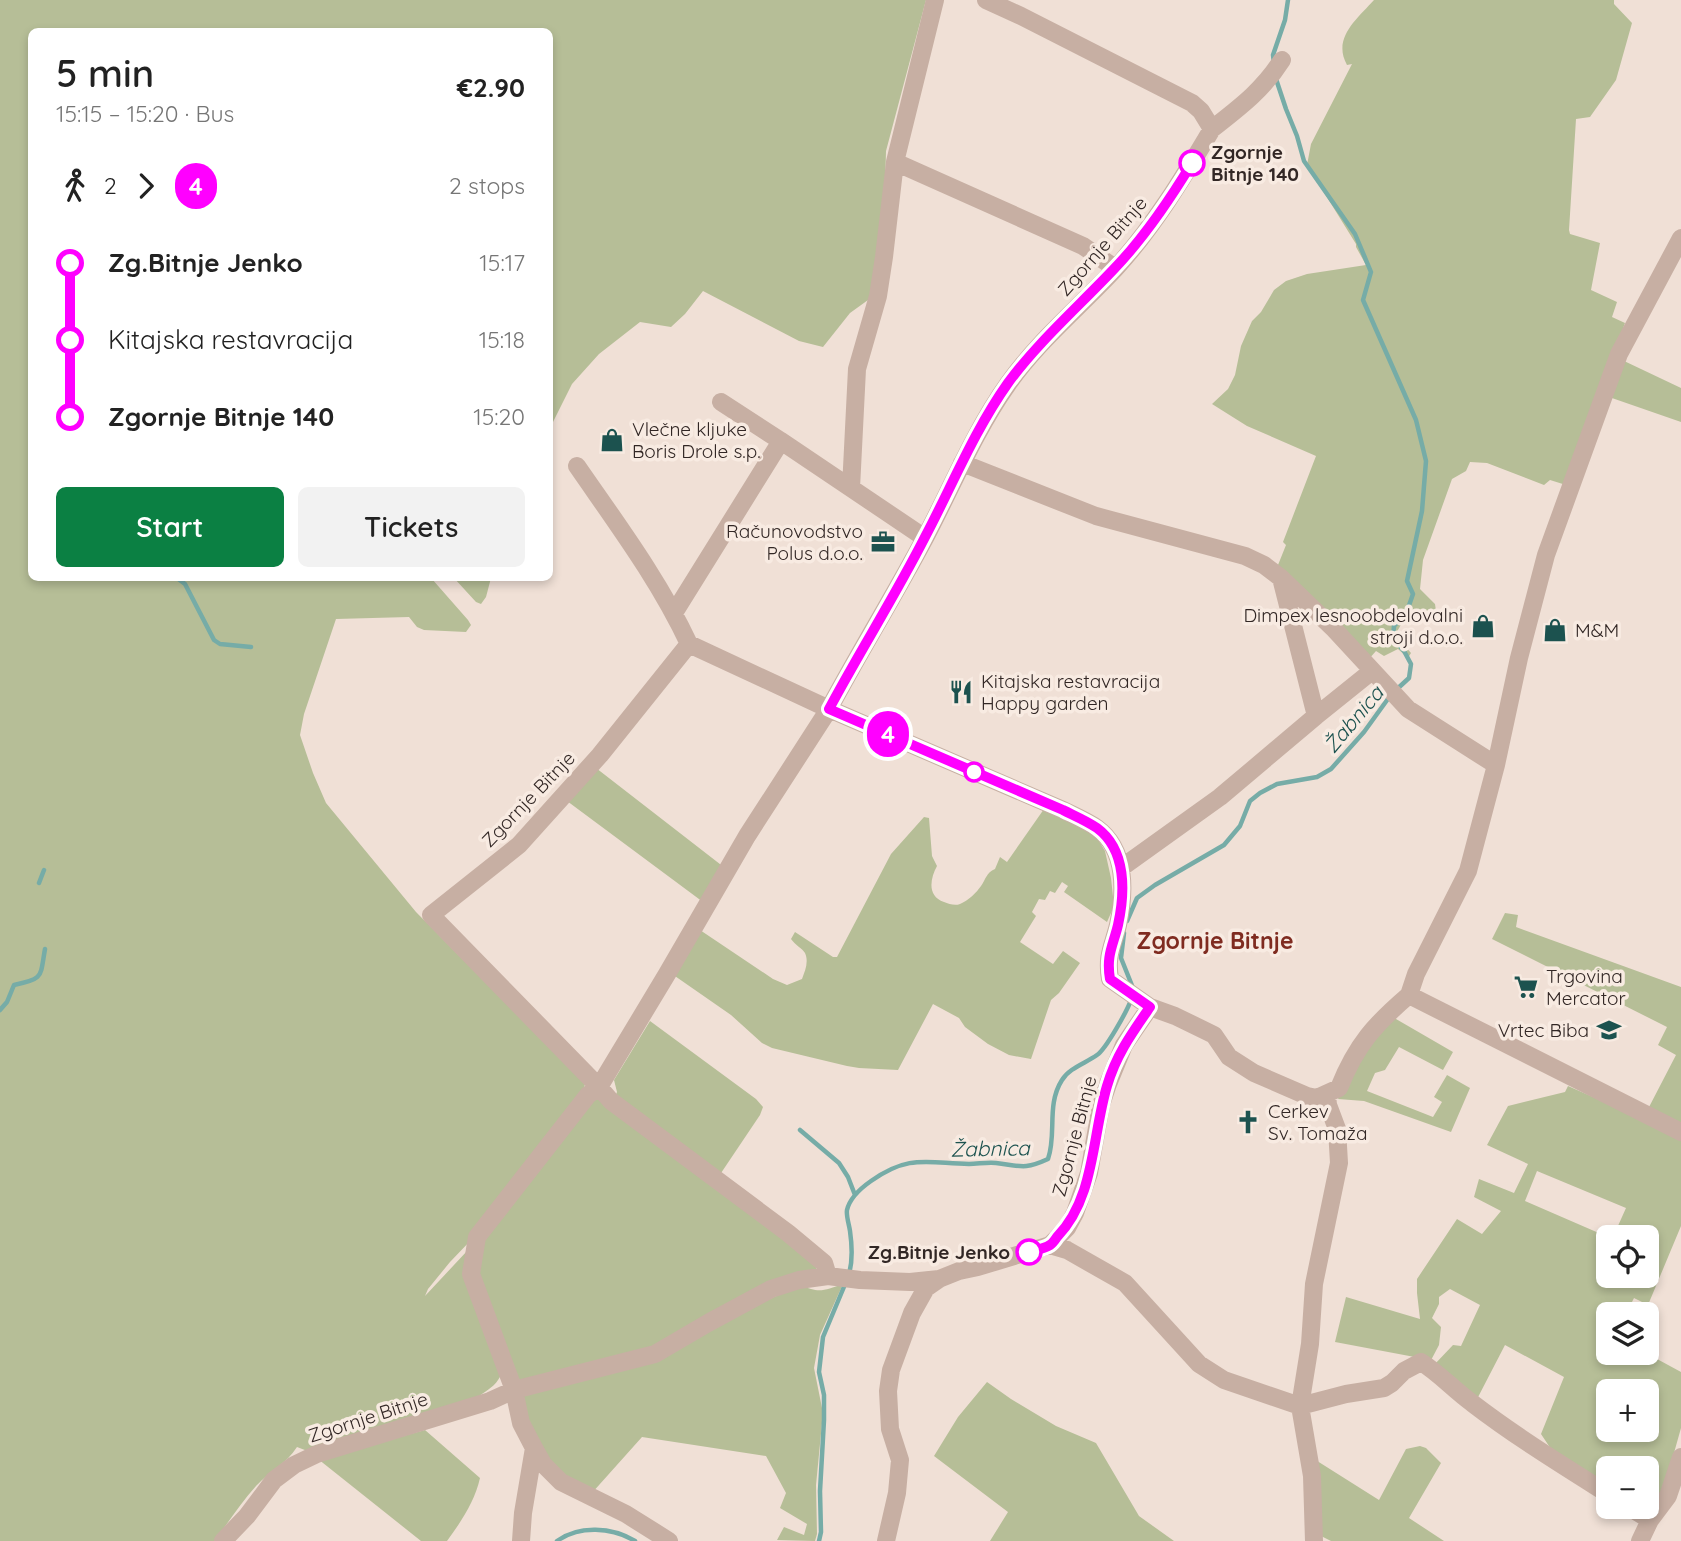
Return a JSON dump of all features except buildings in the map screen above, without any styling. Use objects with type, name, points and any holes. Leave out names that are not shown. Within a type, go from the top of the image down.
[{"type":"street","points":[[851,488],[857,369],[878,296],[895,162],[935,0]]},
{"type":"street","points":[[986,0],[1192,103],[1201,111],[1212,129],[1254,96],[1282,60]]},
{"type":"street","name":"Zgornje Bitnje","points":[[668,1541],[626,1514],[561,1482],[543,1464],[522,1423],[514,1390],[471,1274],[477,1237],[583,1101],[599,1087],[747,836],[829,709],[925,538],[988,415],[1008,384],[1135,245],[1168,202],[1212,129]]},
{"type":"street","points":[[895,162],[1083,246],[1115,268]]},
{"type":"street","points":[[577,466],[633,547],[674,613],[689,644],[829,709],[1063,810],[1098,829],[1115,850],[1123,887],[1111,946],[1108,968],[1110,979],[1145,1004],[1214,1035],[1229,1057],[1254,1073],[1317,1098],[1339,1088],[1367,1035],[1409,995],[1416,974],[1468,871],[1546,555],[1619,354],[1681,238]]},
{"type":"street","points":[[721,402],[925,538]]},
{"type":"street","points":[[674,613],[781,441]]},
{"type":"street","points":[[962,463],[1096,516],[1245,556],[1264,565],[1333,628],[1408,709],[1496,765]]},
{"type":"street","points":[[1281,578],[1316,716]]},
{"type":"street","name":"Zgornje Bitnje","points":[[689,644],[600,755],[519,845],[431,915],[611,1101],[797,1241],[824,1263],[834,1277]]},
{"type":"street","points":[[1121,868],[1220,797],[1372,671]]},
{"type":"street","points":[[1409,995],[1681,1132]]},
{"type":"street","name":"Zgornje Bitnje","points":[[223,1541],[247,1516],[274,1480],[294,1465],[317,1454],[490,1401],[514,1390],[655,1354],[771,1289],[799,1280],[834,1277],[910,1282],[939,1279],[1050,1245],[1067,1228],[1075,1213],[1089,1173],[1101,1105],[1108,1084],[1145,1004]]},
{"type":"street","points":[[1314,1541],[1312,1476],[1300,1406],[1310,1344],[1314,1284],[1339,1163],[1337,1129],[1326,1094]]},
{"type":"street","points":[[1050,1245],[1067,1250],[1125,1283],[1199,1364],[1224,1380],[1300,1406],[1384,1388],[1404,1371],[1421,1362],[1471,1403],[1596,1486]]},
{"type":"street","points":[[886,1541],[897,1493],[900,1460],[890,1429],[888,1409],[891,1370],[912,1313],[926,1288],[939,1279]]},
{"type":"street","points":[[521,1541],[534,1447]]},
{"type":"street","points":[[1640,1541],[1668,1496],[1681,1457]]},
{"type":"green space","points":[[0,0],[926,0],[886,151],[884,225],[875,295],[850,313],[823,347],[799,341],[703,291],[671,327],[640,322],[599,354],[572,384],[553,422],[553,28],[28,28],[28,581],[434,581],[468,620],[471,625],[466,632],[424,630],[417,627],[409,617],[336,619],[304,714],[300,735],[326,803],[416,912],[585,1083],[584,1090],[473,1238],[450,1262],[425,1296],[468,1250],[501,1375],[491,1388],[478,1397],[310,1452],[297,1447],[256,1486],[215,1541],[0,1541]]},
{"type":"green space","points":[[1374,0],[1614,0],[1614,4],[1632,23],[1616,80],[1590,117],[1576,119],[1569,230],[1570,234],[1600,243],[1591,290],[1617,302],[1612,317],[1625,323],[1566,485],[1550,480],[1544,485],[1487,463],[1470,462],[1466,471],[1452,479],[1423,560],[1420,589],[1435,604],[1436,611],[1406,616],[1395,635],[1411,653],[1408,658],[1398,649],[1384,656],[1376,651],[1368,660],[1278,565],[1286,545],[1283,542],[1316,456],[1247,426],[1212,404],[1228,389],[1252,321],[1261,312],[1274,290],[1286,281],[1307,274],[1366,265],[1307,165],[1311,144],[1352,64],[1347,65],[1343,55],[1344,38],[1348,29]]},
{"type":"green space","points":[[1622,360],[1681,388],[1681,422],[1609,397]]},
{"type":"green space","points":[[457,581],[490,581],[486,597],[481,604]]},
{"type":"green space","points":[[596,768],[725,868],[703,902],[567,801]]},
{"type":"green space","points":[[1044,809],[1096,836],[1105,851],[1114,906],[1107,922],[1064,892],[1068,886],[1062,882],[1055,893],[1050,891],[1045,900],[1039,899],[1032,912],[1036,916],[1020,942],[1053,964],[1063,951],[1080,963],[1051,1000],[1031,1059],[1009,1055],[988,1044],[965,1027],[959,1018],[933,1004],[898,1070],[847,1066],[772,1048],[762,1043],[731,1015],[672,974],[697,928],[773,979],[787,985],[802,979],[806,956],[791,939],[795,932],[837,957],[891,854],[924,817],[929,818],[932,856],[937,866],[932,891],[939,899],[956,905],[966,901],[977,891],[988,874],[995,869],[1000,857],[1007,862]]},
{"type":"green space","points":[[1505,913],[1518,915],[1516,927],[1681,987],[1681,1125],[1648,1109],[1676,1055],[1658,1045],[1667,1027],[1492,939]]},
{"type":"green space","points":[[1390,1018],[1453,1052],[1443,1070],[1399,1047],[1385,1070],[1375,1073],[1367,1091],[1433,1117],[1442,1102],[1434,1097],[1447,1075],[1470,1088],[1451,1132],[1364,1101],[1338,1099],[1359,1055]]},
{"type":"green space","points":[[650,1021],[756,1099],[763,1107],[717,1179],[614,1099],[617,1092],[614,1080]]},
{"type":"green space","points":[[1568,1086],[1681,1140],[1681,1226],[1659,1279],[1659,1225],[1618,1225],[1626,1208],[1537,1171],[1525,1201],[1596,1232],[1596,1288],[1655,1288],[1649,1302],[1634,1298],[1632,1302],[1596,1302],[1596,1365],[1659,1365],[1659,1360],[1681,1372],[1681,1428],[1659,1499],[1659,1456],[1596,1456],[1596,1481],[1551,1449],[1541,1434],[1564,1377],[1505,1345],[1476,1401],[1434,1365],[1453,1345],[1461,1346],[1480,1305],[1450,1289],[1439,1297],[1439,1304],[1432,1318],[1441,1327],[1439,1345],[1429,1364],[1420,1358],[1335,1342],[1346,1297],[1420,1319],[1417,1279],[1457,1219],[1482,1234],[1501,1211],[1474,1197],[1479,1179],[1514,1193],[1528,1164],[1487,1145],[1508,1106],[1565,1092]]},
{"type":"green space","points":[[596,1094],[712,1180],[817,1267],[815,1273],[646,1352],[515,1385],[474,1262],[481,1237]]},
{"type":"green space","points":[[843,1284],[820,1335],[814,1368],[823,1413],[816,1485],[815,1541],[777,1540],[784,1527],[804,1535],[807,1524],[780,1508],[786,1493],[766,1456],[642,1437],[591,1494],[562,1478],[536,1446],[521,1394],[708,1327],[801,1285],[822,1290]]},
{"type":"green space","points":[[987,1382],[1056,1426],[1096,1443],[1139,1516],[1174,1541],[990,1541],[1008,1512],[934,1456],[958,1417]]},
{"type":"green space","points":[[425,1430],[480,1478],[471,1503],[447,1541],[421,1541],[318,1459]]},
{"type":"green space","points":[[1420,1446],[1426,1448],[1441,1463],[1409,1518],[1444,1541],[1331,1541],[1317,1534],[1314,1459],[1379,1500],[1406,1449]]},
{"type":"waterway","points":[[1274,63],[1273,55],[1285,20],[1288,0]]},
{"type":"waterway","name":"Žabnica","points":[[1276,79],[1304,161],[1355,234],[1371,272],[1363,300],[1416,420],[1426,461],[1422,511],[1407,581],[1413,594],[1406,614],[1394,626],[1393,638],[1411,664],[1409,678],[1396,690]]},
{"type":"waterway","points":[[181,581],[214,640],[220,644],[251,647]]},
{"type":"waterway","name":"Žabnica","points":[[1127,921],[1137,898],[1224,845],[1240,826],[1250,801],[1260,793],[1277,784],[1317,777],[1331,769],[1364,732],[1390,696]]},
{"type":"waterway","points":[[39,883],[44,870]]},
{"type":"waterway","name":"Žabnica","points":[[1124,933],[1121,958],[1133,988]]},
{"type":"waterway","points":[[0,1010],[7,1002],[14,985],[31,981],[39,975],[45,949]]},
{"type":"waterway","name":"Žabnica","points":[[849,1274],[852,1252],[848,1205],[860,1190],[884,1172],[918,1162],[1022,1166],[1048,1159],[1054,1099],[1062,1080],[1073,1069],[1101,1051],[1131,1000]]},
{"type":"waterway","points":[[800,1130],[839,1163],[855,1195]]},
{"type":"waterway","name":"Žabnica","points":[[819,1541],[824,1420],[824,1395],[819,1372],[823,1337],[846,1282]]},
{"type":"waterway","name":"Žabnica","points":[[557,1541],[585,1530],[616,1533],[635,1541]]},
{"type":"bus line","name":"4","points":[[1029,1252],[1050,1245],[1067,1228],[1075,1213],[1089,1173],[1101,1105],[1115,1063],[1150,1007],[1110,979],[1108,960],[1117,927],[1123,887],[1115,850],[1098,829],[1063,810],[829,709],[925,538],[978,432],[1008,384],[1024,363],[1135,245],[1168,202],[1192,163]]},
{"type":"place","name":"Zgornje Bitnje 140","points":[[1192,163]]},
{"type":"place","name":"Vlečne kljuke Boris Drole s.p.","points":[[612,440]]},
{"type":"place","name":"Računovodstvo Polus d.o.o.","points":[[883,542]]},
{"type":"place","name":"Dimpex lesnoobdelovalni stroji d.o.o.","points":[[1483,626]]},
{"type":"place","name":"M&M","points":[[1555,630]]},
{"type":"place","name":"Kitajska restavracija Happy garden","points":[[961,692]]},
{"type":"place","name":"Trgovina Mercator","points":[[1526,987]]},
{"type":"place","name":"Vrtec Biba","points":[[1609,1030]]},
{"type":"place","name":"Cerkev Sv. Tomaža","points":[[1248,1122]]},
{"type":"place","name":"Zg.Bitnje Jenko","points":[[1029,1252]]},
{"type":"district","name":"Zgornje Bitnje","points":[[1215,940]]}]
